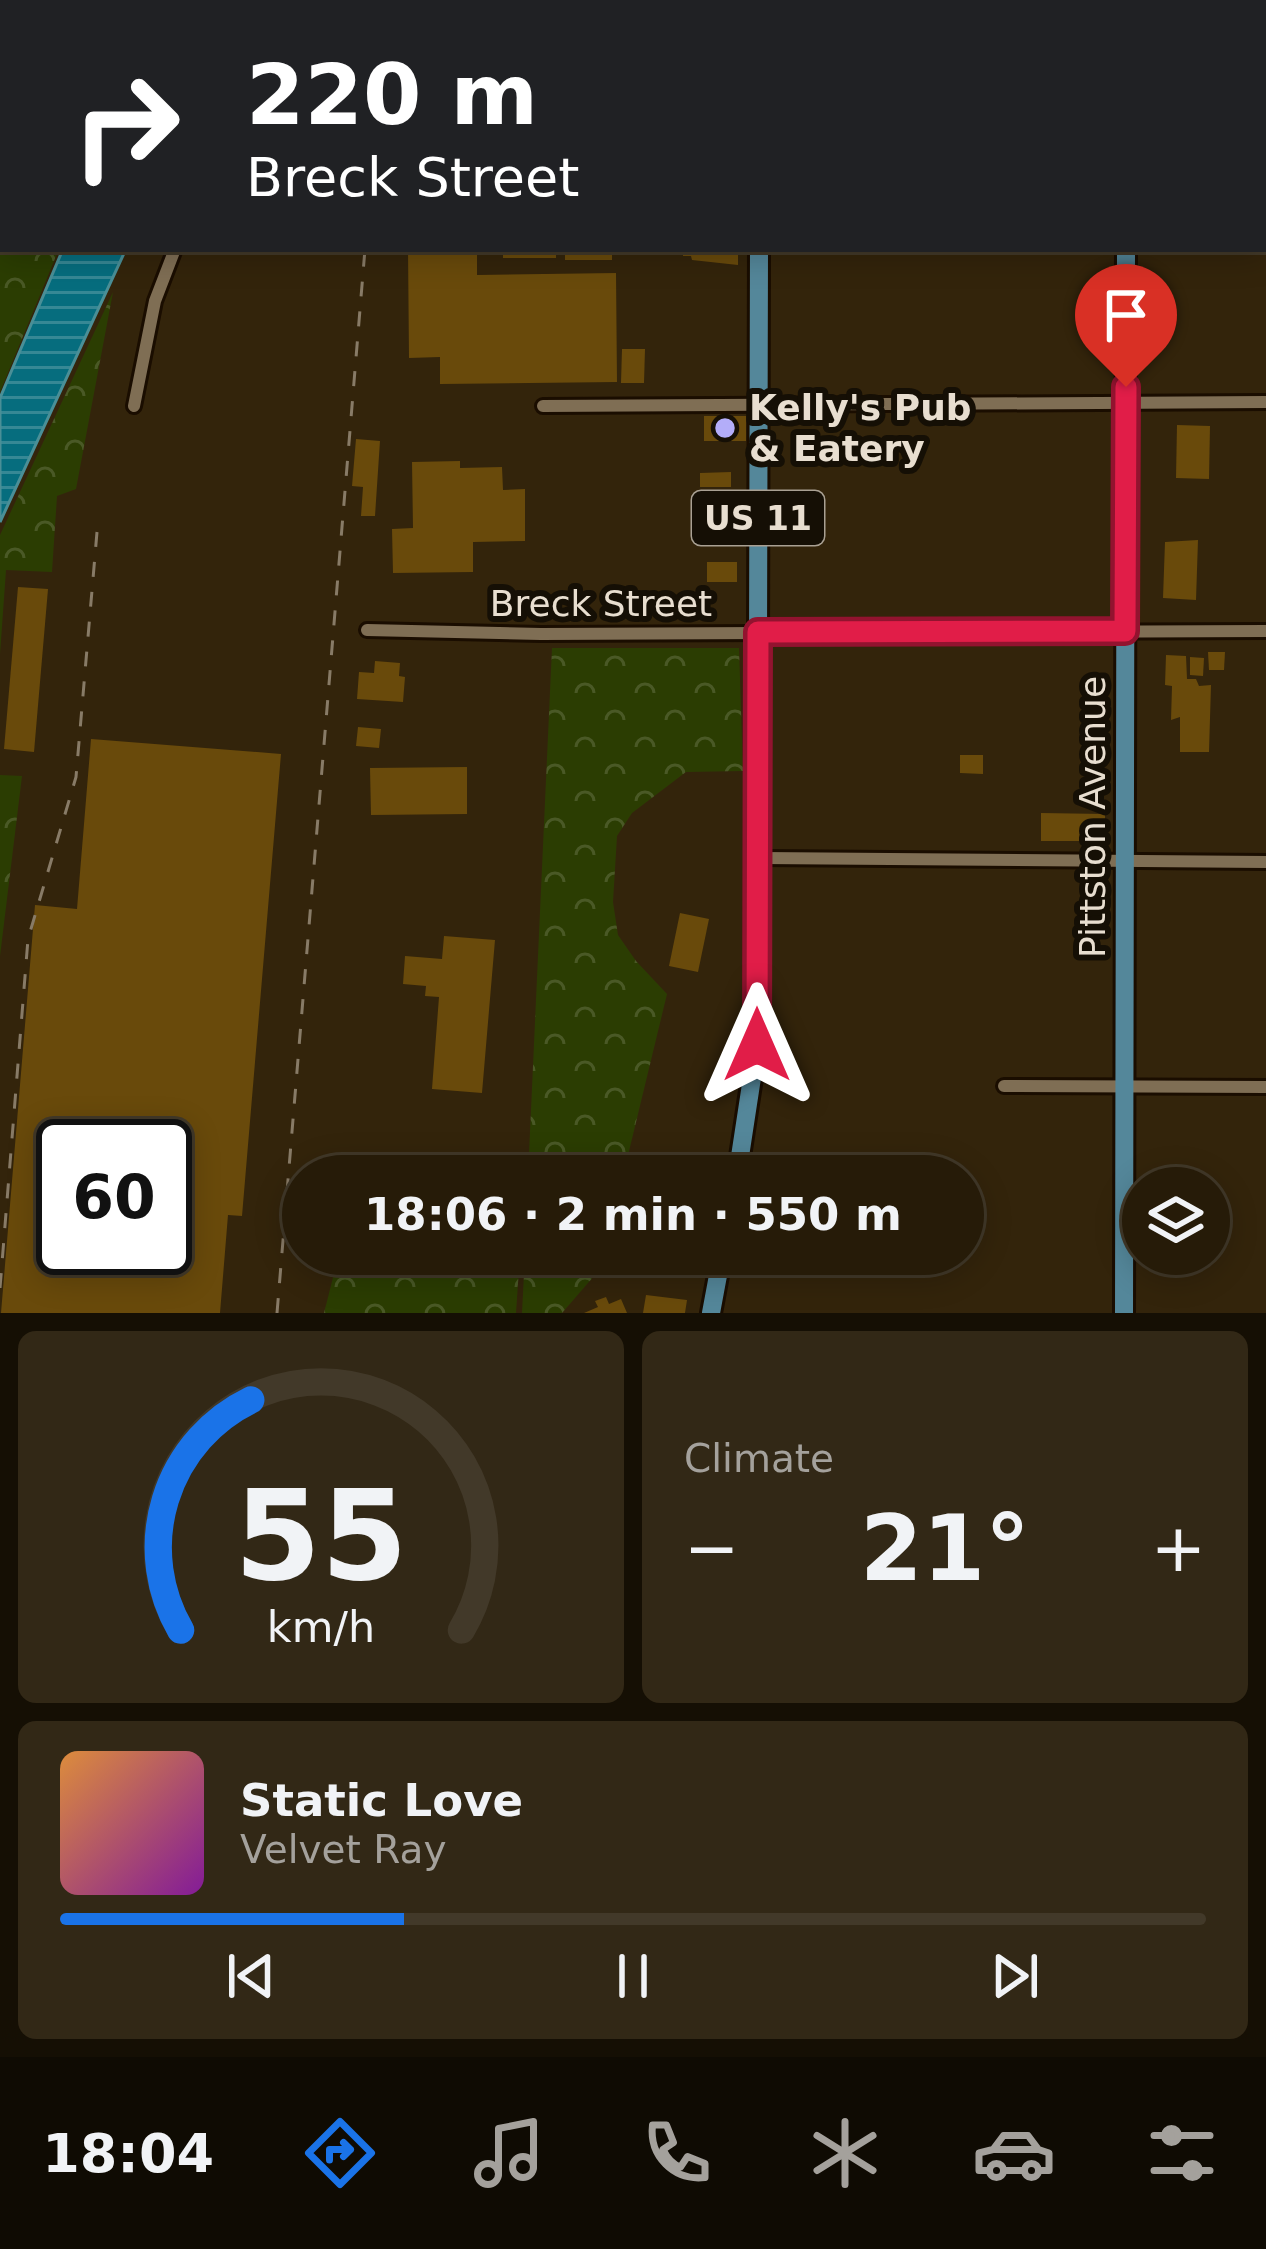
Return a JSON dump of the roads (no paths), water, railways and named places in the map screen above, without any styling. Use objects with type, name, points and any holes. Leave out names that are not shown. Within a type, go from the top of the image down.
[{"type":"main road","name":"US 11","points":[[740,1155],[755,1068],[759,252]]},
{"type":"main road","name":"Pittston Avenue","points":[[1124,1313],[1126,252]]},
{"type":"main road","points":[[711,1313],[718,1275]]},
{"type":"street","points":[[134,406],[155,301],[174,252]]},
{"type":"street","points":[[543,406],[1266,402]]},
{"type":"street","name":"Breck Street","points":[[368,630],[542,634],[1266,631]]},
{"type":"street","points":[[758,858],[1266,862]]},
{"type":"street","points":[[1004,1086],[1266,1087]]},
{"type":"water","points":[[62,252],[125,252],[0,522],[0,398]]},
{"type":"railway","points":[[277,1313],[365,252]]},
{"type":"railway","points":[[0,1288],[28,939],[76,777],[97,532]]},
{"type":"place","name":"Kelly's Pub & Eatery","points":[[725,428]]}]
